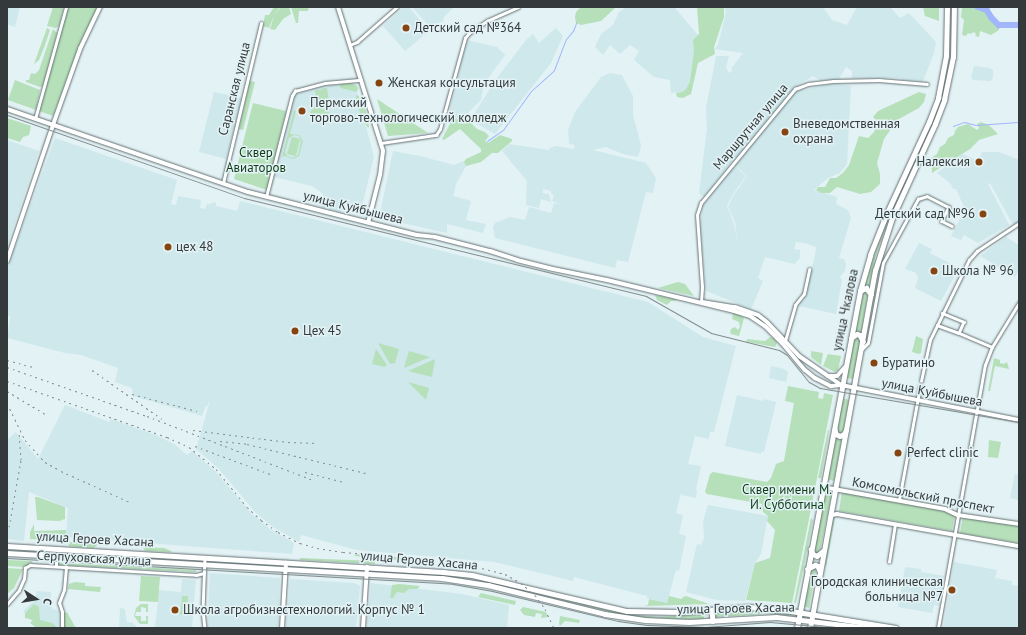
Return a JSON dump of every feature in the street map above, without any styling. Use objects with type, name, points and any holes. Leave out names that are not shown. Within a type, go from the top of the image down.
[{"type":"main road","points":[[338,7],[381,143],[383,156],[382,168],[368,223]]},
{"type":"main road","name":"улица Чкалова","points":[[797,628],[860,290],[870,255],[886,215],[929,122],[938,98],[946,56],[947,7]]},
{"type":"main road","name":"улица Чкалова","points":[[810,628],[878,257],[892,218],[935,124],[944,100],[952,57],[954,7]]},
{"type":"main road","name":"улица Куйбышева","points":[[7,109],[223,184],[266,197],[368,223],[476,247],[553,269],[701,302],[734,311],[755,319],[782,343],[811,376],[831,386],[842,385]]},
{"type":"main road","points":[[7,261],[53,125]]},
{"type":"main road","points":[[860,290],[866,288],[870,294]]},
{"type":"main road","name":"улица Куйбышева","points":[[701,302],[735,307],[751,312],[767,322],[799,356],[842,385],[1019,420]]},
{"type":"main road","points":[[850,339],[857,334],[860,335],[863,341]]},
{"type":"main road","points":[[826,375],[837,376],[846,367]]},
{"type":"main road","points":[[834,427],[835,433],[840,436],[844,434],[847,428]]},
{"type":"main road","name":"улица Героев Хасана","points":[[7,546],[367,567],[472,575],[627,611],[649,613],[750,607],[799,612],[896,628]]},
{"type":"main road","points":[[811,547],[815,555],[819,555],[823,551]]},
{"type":"main road","name":"улица Героев Хасана","points":[[7,553],[442,578],[472,582],[605,614],[645,620],[690,622],[764,617],[811,620],[870,628]]},
{"type":"main road","points":[[807,569],[815,565],[818,566],[820,571]]},
{"type":"main road","points":[[712,610],[713,621]]},
{"type":"street","points":[[35,119],[66,7]]},
{"type":"street","points":[[53,125],[78,55],[100,7]]},
{"type":"street","points":[[350,45],[357,42],[398,7]]},
{"type":"street","points":[[381,143],[436,135],[440,129],[464,38],[468,33],[487,21],[518,7]]},
{"type":"street","name":"Саранская улица","points":[[223,184],[261,23]]},
{"type":"street","points":[[266,197],[292,96],[295,91],[332,82],[361,80]]},
{"type":"street","name":"Маршрутная улица","points":[[701,302],[702,287],[697,216],[700,203],[795,89],[808,84],[833,81],[879,80],[927,84]]},
{"type":"street","points":[[861,349],[868,345],[883,262],[911,211],[920,198],[927,196],[949,207],[942,221],[952,226]]},
{"type":"street","points":[[921,381],[927,350],[936,325],[973,254],[1019,223]]},
{"type":"street","points":[[1015,226],[1019,228]]},
{"type":"street","points":[[878,257],[883,262]]},
{"type":"street","points":[[785,342],[795,305],[804,294],[809,270]]},
{"type":"street","points":[[938,628],[985,365],[992,346],[1019,303]]},
{"type":"street","points":[[942,313],[964,322],[959,333]]},
{"type":"street","points":[[936,325],[992,346]]},
{"type":"street","points":[[963,339],[964,335]]},
{"type":"street","points":[[899,500],[920,387]]},
{"type":"street","name":"Комсомольский проспект","points":[[823,487],[946,509],[958,515],[1019,524]]},
{"type":"street","points":[[829,519],[834,514],[895,523],[1019,546]]},
{"type":"street","points":[[889,562],[895,523]]},
{"type":"street","points":[[56,556],[56,566]]},
{"type":"street","points":[[205,558],[203,610],[205,628]]},
{"type":"street","points":[[282,628],[286,562]]},
{"type":"street","name":"Серпуховская улица","points":[[7,604],[18,590],[27,566],[56,566],[196,575],[204,573]]},
{"type":"street","points":[[62,628],[62,612],[59,603],[64,590],[66,567]]},
{"type":"street","points":[[362,628],[367,567]]},
{"type":"shaded area","points":[[7,7],[20,7],[15,27],[7,24]]},
{"type":"shaded area","name":"Детский сад №364","points":[[404,7],[409,7],[429,31],[405,51],[383,26]]},
{"type":"shaded area","points":[[412,7],[454,7],[443,18],[444,21],[429,26]]},
{"type":"shaded area","points":[[627,7],[674,7],[698,35],[690,81],[686,89],[682,92],[671,93],[670,80],[654,77],[634,60],[639,51],[630,45],[620,54],[610,45],[603,55],[595,47],[601,34],[613,25],[619,12]]},
{"type":"shaded area","points":[[725,7],[823,7],[832,20],[847,25],[857,7],[890,7],[900,18],[909,13],[936,42],[934,53],[923,81],[901,80],[901,78],[852,78],[852,71],[846,67],[839,79],[821,81],[813,76],[793,88],[798,91],[835,83],[851,86],[847,164],[840,173],[828,178],[814,190],[837,197],[836,204],[848,210],[851,218],[839,258],[844,259],[846,264],[845,271],[840,277],[842,280],[836,314],[799,306],[801,300],[804,300],[816,247],[805,243],[796,242],[794,249],[800,250],[800,258],[795,264],[765,257],[758,278],[763,281],[751,309],[706,291],[700,225],[703,204],[735,166],[746,176],[733,194],[727,206],[734,224],[738,243],[735,222],[728,207],[733,196],[747,176],[732,162],[704,197],[699,193],[707,128],[706,108],[716,56],[729,56],[726,67],[729,73],[733,70],[731,69],[743,53],[715,49],[718,45],[722,29],[726,12]]},
{"type":"shaded area","points":[[556,28],[563,36],[551,63],[495,134],[470,120],[497,78],[526,40],[533,34],[539,43]]},
{"type":"shaded area","points":[[467,40],[497,47],[505,55],[484,84],[481,100],[457,124],[447,121]]},
{"type":"shaded area","points":[[974,66],[990,68],[993,70],[993,78],[990,81],[973,80],[971,77]]},
{"type":"shaded area","points":[[610,73],[622,75],[633,96],[633,115],[641,145],[640,150],[638,157],[623,154],[606,147],[593,150],[646,163],[656,178],[653,193],[646,192],[628,262],[617,260],[615,268],[495,238],[493,227],[495,223],[510,217],[525,220],[529,207],[551,213],[554,203],[561,204],[552,201],[554,195],[551,194],[551,191],[543,189],[543,193],[549,194],[551,202],[541,199],[539,208],[526,205],[527,181],[502,151],[509,144],[549,150],[550,148],[556,146],[574,149],[575,145],[569,144],[568,130],[575,112],[601,77]]},
{"type":"shaded area","points":[[331,83],[356,88],[374,157],[362,206],[344,202],[341,212],[321,208],[323,194],[312,186],[274,177],[294,95]]},
{"type":"shaded area","points":[[214,92],[242,98],[226,159],[199,152]]},
{"type":"shaded area","points":[[55,138],[177,180],[171,204],[176,205],[178,196],[201,200],[200,208],[205,209],[207,204],[211,204],[212,202],[216,203],[216,206],[237,211],[240,201],[648,302],[703,337],[736,346],[714,432],[710,432],[709,439],[695,436],[688,464],[701,466],[696,489],[696,498],[682,495],[681,493],[676,513],[683,515],[679,534],[686,536],[679,571],[676,570],[667,603],[647,598],[647,596],[574,577],[573,581],[494,562],[357,550],[301,535],[299,542],[273,527],[256,513],[218,468],[196,449],[210,401],[205,407],[202,416],[133,396],[132,388],[115,382],[118,368],[81,355],[65,353],[7,338],[10,316],[7,315],[7,269]]},
{"type":"shaded area","points":[[7,140],[39,151],[7,247]]},
{"type":"shaded area","points":[[393,151],[454,165],[464,161],[466,166],[456,184],[453,196],[471,201],[466,220],[486,224],[483,233],[447,224],[447,233],[379,218]]},
{"type":"shaded area","points":[[982,152],[999,152],[1019,160],[1019,221],[1015,225],[1012,223],[990,183],[988,184],[1009,225],[978,243],[964,235],[961,240],[951,236],[965,209],[956,189],[953,189],[951,184],[937,173],[962,154],[978,161]]},
{"type":"shaded area","name":"Детский сад №96","points":[[1006,237],[1019,245],[1019,270],[1015,277],[980,256]]},
{"type":"shaded area","name":"Школа № 96","points":[[919,243],[932,249],[930,253],[959,268],[941,301],[915,288],[918,279],[916,273],[905,269]]},
{"type":"shaded area","points":[[771,366],[784,369],[788,372],[786,382],[769,378]]},
{"type":"shaded area","points":[[737,395],[763,401],[764,399],[776,402],[764,452],[761,452],[761,454],[725,446]]},
{"type":"shaded area","points":[[65,405],[109,422],[111,419],[156,435],[174,444],[187,455],[192,451],[215,471],[251,513],[270,529],[294,543],[292,554],[66,537],[68,508],[29,492],[24,541],[7,539],[7,440],[16,432],[38,459]]},
{"type":"shaded area","points":[[1015,474],[1019,475],[1019,500],[1010,498]]},
{"type":"shaded area","points":[[708,505],[768,516],[761,554],[755,563],[745,601],[717,600],[686,592],[697,544],[701,545],[704,538],[703,521]]},
{"type":"shaded area","points":[[954,562],[997,570],[995,578],[1012,581],[1012,585],[1019,586],[1019,628],[943,628]]},
{"type":"shaded area","points":[[905,567],[921,569],[921,572],[944,576],[939,606],[934,605],[932,613],[898,607]]},
{"type":"shaded area","points":[[210,573],[280,578],[278,628],[207,628]]},
{"type":"shaded area","name":"Школа агробизнестехнологий. Корпус № 1","points":[[182,579],[196,580],[192,628],[155,628],[159,590],[181,592]]},
{"type":"shaded area","points":[[290,579],[354,583],[360,586],[356,628],[286,628]]},
{"type":"shaded area","points":[[371,583],[462,594],[509,605],[507,628],[367,628]]},
{"type":"shaded area","points":[[36,591],[51,592],[50,607],[61,611],[60,628],[38,628],[23,611],[36,599]]},
{"type":"shaded area","points":[[120,608],[125,609],[127,622],[133,623],[138,628],[119,628]]},
{"type":"green space","points":[[53,7],[64,7],[59,26],[56,28],[47,26]]},
{"type":"green space","points":[[67,7],[98,7],[74,60],[53,116],[39,111]]},
{"type":"green space","points":[[274,7],[280,7],[274,15],[281,7],[289,7],[291,14],[283,19],[275,30],[270,29],[274,16],[269,28],[263,26],[265,15],[269,15]]},
{"type":"green space","points":[[291,7],[309,7],[308,11],[299,11],[298,23],[296,23]]},
{"type":"green space","points":[[581,7],[616,7],[601,21],[581,25],[576,23],[575,17],[576,12]]},
{"type":"green space","points":[[697,7],[724,7],[724,17],[714,47],[715,54],[698,63],[691,94],[683,98],[677,97],[676,93],[682,92],[686,89],[690,81],[694,51],[693,40],[699,34]]},
{"type":"green space","points":[[923,7],[939,7],[939,21],[925,16]]},
{"type":"green space","points":[[962,7],[977,7],[986,11],[999,30],[991,35],[980,31],[979,37],[975,36],[976,34],[974,32],[970,34],[968,33],[966,36],[962,35],[964,20],[961,17]]},
{"type":"green space","points":[[47,28],[50,30],[45,45],[39,60],[34,64]]},
{"type":"green space","points":[[53,29],[57,33],[43,86],[40,87],[26,82],[26,80],[29,80],[31,73],[35,74],[39,70]]},
{"type":"green space","points":[[15,80],[40,90],[36,110],[8,100]]},
{"type":"green space","points":[[250,81],[255,82],[243,130],[239,129]]},
{"type":"green space","points":[[350,83],[356,85],[358,88],[357,92],[341,88],[339,86],[341,84]]},
{"type":"green space","points":[[327,88],[329,101],[322,109],[329,111],[330,117],[328,120],[313,122],[310,112],[317,104],[315,90],[321,90]]},
{"type":"green space","points":[[919,92],[926,94],[924,102],[919,108],[897,120],[884,139],[877,163],[880,174],[880,184],[871,192],[860,194],[837,187],[830,193],[821,193],[816,190],[818,187],[825,187],[830,178],[836,178],[843,173],[849,165],[859,136],[868,138],[874,132],[878,122],[873,117],[878,111]]},
{"type":"green space","points":[[358,95],[366,111],[368,128],[361,117],[356,100],[356,96]]},
{"type":"green space","points":[[377,99],[428,133],[388,136]]},
{"type":"green space","name":"Сквер Авиаторов","points":[[253,103],[286,111],[267,190],[234,179]]},
{"type":"green space","points":[[294,110],[296,111],[290,134],[299,135],[303,141],[299,156],[293,159],[285,156],[282,157]],"holes":[[[294,135],[299,136],[301,141],[298,155],[293,158],[287,156],[285,152],[289,138]]]},
{"type":"green space","points":[[7,118],[31,126],[29,135],[23,137],[20,142],[7,138]]},
{"type":"green space","points":[[454,119],[469,121],[477,129],[485,132],[489,136],[485,141],[488,143],[500,135],[512,139],[512,141],[498,153],[492,153],[481,162],[466,166],[464,162],[466,159],[481,152],[481,149],[460,129],[444,140],[442,139]]},
{"type":"green space","points":[[981,122],[989,125],[998,134],[979,140],[970,149],[932,173],[931,158],[937,154],[940,147],[945,144],[948,138],[954,135],[958,127],[968,124],[977,130],[979,128],[977,124]]},
{"type":"green space","points":[[292,137],[300,139],[296,156],[287,154]]},
{"type":"green space","points":[[889,216],[876,255],[869,287],[864,287],[877,246]]},
{"type":"green space","points":[[678,282],[685,284],[694,296],[658,288]]},
{"type":"green space","points":[[864,290],[868,292],[861,333],[854,332]]},
{"type":"green space","points":[[655,295],[675,299],[676,301],[671,301],[667,305],[657,300]]},
{"type":"green space","points":[[733,313],[737,313],[744,318],[739,336],[731,334],[730,332],[731,329],[735,327],[738,330],[740,327],[739,322],[732,319]]},
{"type":"green space","points":[[857,336],[860,340],[854,379],[847,378],[853,338]]},
{"type":"green space","points":[[916,336],[923,339],[921,353],[919,354],[912,352]]},
{"type":"green space","points":[[770,337],[774,338],[777,343],[775,347],[746,342],[747,339],[765,341]]},
{"type":"green space","points":[[378,343],[399,349],[395,363],[390,364]]},
{"type":"green space","points":[[376,349],[387,365],[385,367],[372,364]]},
{"type":"green space","points":[[409,351],[430,357],[404,368]]},
{"type":"green space","points":[[811,351],[823,353],[821,365],[811,357]]},
{"type":"green space","points":[[828,354],[841,356],[838,370],[835,372],[823,366]]},
{"type":"green space","points":[[994,358],[1000,360],[1000,363],[1004,364],[1007,362],[1009,369],[995,366],[990,391],[988,391]]},
{"type":"green space","points":[[435,359],[432,377],[408,371]]},
{"type":"green space","points":[[408,382],[429,388],[426,400]]},
{"type":"green space","name":"Сквер имени М. И. Субботина","points":[[788,386],[819,392],[818,398],[823,399],[824,393],[833,395],[809,519],[792,603],[746,600],[755,563],[770,558],[775,530],[767,521],[768,516],[763,512],[762,504],[707,494],[705,492],[710,474],[713,472],[767,482],[771,478],[776,464],[784,461],[794,403],[785,401]]},
{"type":"green space","points":[[842,398],[849,400],[843,431],[841,434],[836,430]]},
{"type":"green space","points":[[828,430],[828,439],[821,478],[818,478]]},
{"type":"green space","points":[[835,437],[842,438],[834,481],[827,479]]},
{"type":"green space","points":[[989,440],[1001,442],[998,458],[988,457]]},
{"type":"green space","points":[[842,491],[942,509],[955,514],[952,531],[839,511]]},
{"type":"green space","points":[[827,492],[831,497],[820,551],[817,554],[813,552],[824,495]]},
{"type":"green space","points":[[35,497],[65,507],[65,519],[59,521],[37,520]]},
{"type":"green space","points":[[963,516],[1019,526],[1019,543],[960,533]]},
{"type":"green space","points":[[835,517],[826,567],[824,560],[832,519]]},
{"type":"green space","points":[[811,518],[813,520],[806,557],[796,603],[794,603]]},
{"type":"green space","points":[[34,524],[34,531],[66,530],[66,541],[30,539],[30,532]]},
{"type":"green space","points":[[68,542],[97,545],[94,548],[75,547],[69,546]]},
{"type":"green space","points":[[143,547],[164,548],[171,552],[145,551]]},
{"type":"green space","points":[[51,551],[196,560],[60,553]]},
{"type":"green space","points":[[356,554],[419,560],[411,561],[354,556]]},
{"type":"green space","points":[[299,558],[375,561],[375,564],[301,560]]},
{"type":"green space","points":[[64,559],[135,563],[196,567],[58,560]]},
{"type":"green space","points":[[7,560],[32,561],[32,563],[24,567],[7,566]]},
{"type":"green space","points":[[57,563],[196,570],[196,572],[58,565]]},
{"type":"green space","points":[[7,568],[23,569],[14,588],[7,594]]},
{"type":"green space","points":[[814,568],[816,571],[809,608],[802,606],[809,569]]},
{"type":"green space","points":[[141,576],[160,577],[158,602],[139,601]]},
{"type":"green space","points":[[75,582],[85,583],[85,586],[101,587],[100,592],[68,589],[69,584]]},
{"type":"green space","points":[[399,584],[420,586],[417,589],[409,589],[404,593],[397,592],[393,598],[390,598],[392,585]]},
{"type":"green space","points":[[533,592],[624,614],[658,617],[704,614],[704,619],[653,619],[625,616]]},
{"type":"green space","points":[[481,593],[516,601],[515,605],[478,597]]},
{"type":"green space","points":[[182,596],[188,596],[187,615],[179,614]]},
{"type":"green space","points":[[669,596],[681,599],[685,596],[709,604],[644,606],[648,605],[649,599],[667,603]]},
{"type":"green space","points":[[34,604],[39,607],[40,620],[52,623],[58,628],[37,628],[30,623],[33,620],[25,618],[25,613]]},
{"type":"green space","points":[[141,604],[148,604],[148,612],[146,612],[146,608],[141,607],[141,612],[136,612],[135,616],[141,616],[141,621],[146,621],[146,616],[148,616],[148,624],[140,624],[134,616],[136,608]]},
{"type":"green space","points":[[523,607],[546,612],[548,617],[541,618],[542,614],[536,613],[535,617],[524,615],[520,610]]},
{"type":"green space","points":[[751,610],[790,613],[790,615],[764,614],[715,617],[716,612]]},
{"type":"green space","points":[[67,612],[76,628],[64,628],[64,613]]},
{"type":"green space","points":[[560,616],[580,620],[579,623],[565,621],[560,626]]},
{"type":"waterway","points":[[978,7],[987,10],[999,25],[1019,25]]},
{"type":"waterway","points":[[487,141],[503,130],[531,91],[554,70],[566,39],[573,31],[576,23]]},
{"type":"waterway","points":[[953,126],[964,122],[976,125],[1019,122]]},
{"type":"tram line","points":[[7,115],[244,198],[646,296],[711,333],[779,350],[787,355],[809,382],[820,388],[1019,422]]},
{"type":"tram line","points":[[7,558],[453,584],[492,591],[618,621],[647,625],[705,627],[770,622],[836,628]]},
{"type":"railway","points":[[7,360],[34,367]]},
{"type":"railway","points":[[7,367],[147,416],[313,480]]},
{"type":"railway","points":[[92,370],[162,419]]},
{"type":"railway","points":[[7,381],[167,437],[189,447],[216,469],[247,507],[261,520],[278,532],[300,543],[317,548],[343,552],[453,561],[505,574],[521,583],[535,595],[545,609],[554,628]]},
{"type":"railway","points":[[7,391],[45,414]]},
{"type":"railway","points":[[132,394],[197,411]]},
{"type":"railway","points":[[7,403],[25,440],[45,462],[61,471],[132,503]]},
{"type":"railway","points":[[193,430],[288,442],[318,443]]},
{"type":"railway","points":[[9,527],[21,460],[19,434]]},
{"type":"railway","points":[[220,441],[247,444],[366,473]]},
{"type":"railway","points":[[195,446],[273,475]]},
{"type":"railway","points":[[305,472],[344,482]]},
{"type":"place","name":"Детский сад №364","points":[[406,28]]},
{"type":"place","name":"Женская консультация","points":[[379,83]]},
{"type":"place","name":"Пермский торгово-технологический колледж","points":[[302,111]]},
{"type":"place","name":"Вневедомственная охрана","points":[[785,132]]},
{"type":"place","name":"Налексия","points":[[979,162]]},
{"type":"place","name":"Детский сад №96","points":[[983,214]]},
{"type":"place","name":"цех 48","points":[[168,247]]},
{"type":"place","name":"Школа № 96","points":[[934,271]]},
{"type":"place","name":"Цех 45","points":[[295,331]]},
{"type":"place","name":"Буратино","points":[[874,363]]},
{"type":"place","name":"Perfect clinic","points":[[898,453]]},
{"type":"place","name":"Городская клиническая больница №7","points":[[952,590]]},
{"type":"place","name":"Школа агробизнестехнологий. Корпус № 1","points":[[175,610]]}]
